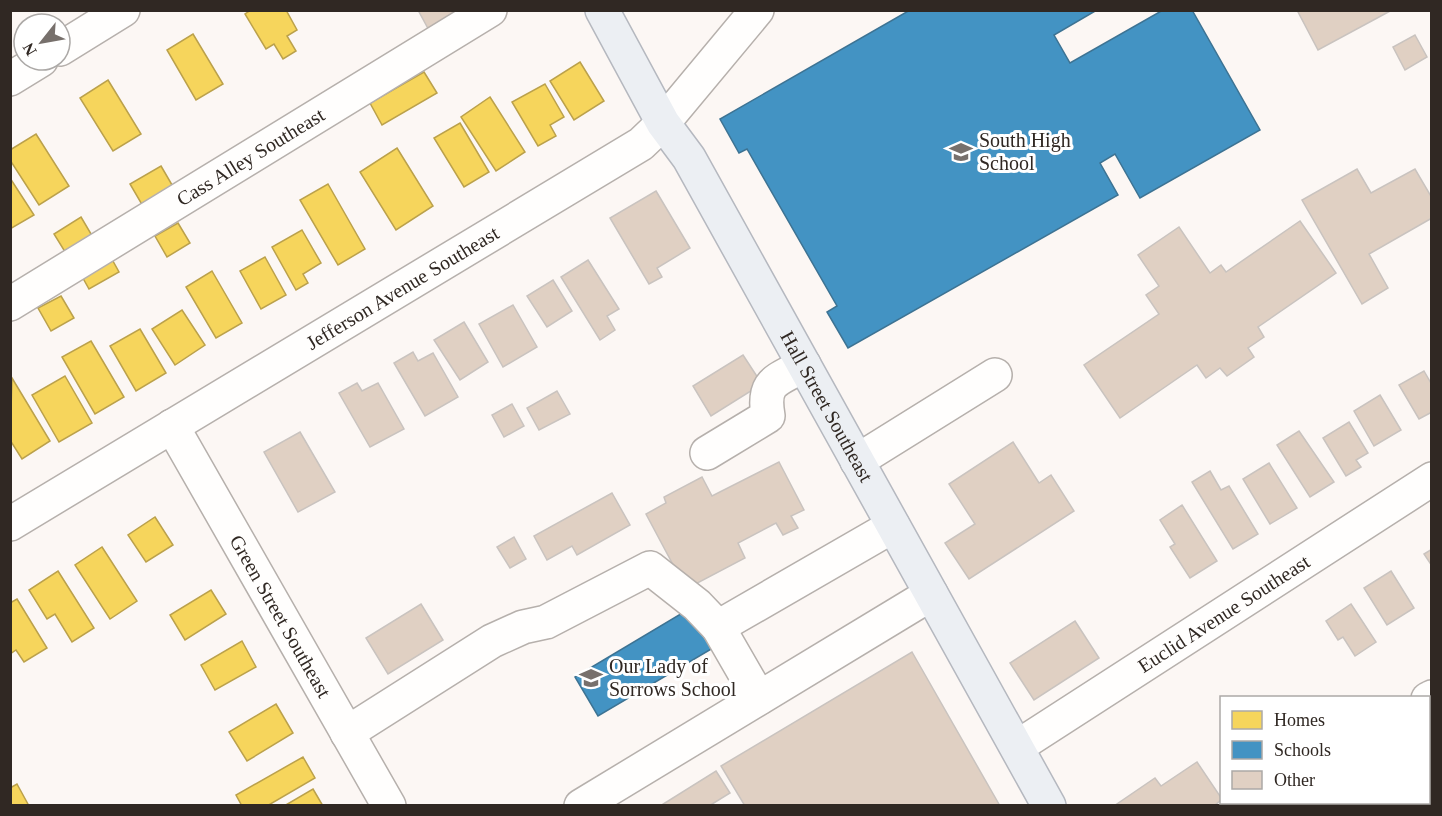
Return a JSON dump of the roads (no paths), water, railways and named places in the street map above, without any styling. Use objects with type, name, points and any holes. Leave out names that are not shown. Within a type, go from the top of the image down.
[{"type":"main road","name":"Hall Street Southeast","points":[[602,10],[663,123],[689,158],[1049,806]]},
{"type":"street","points":[[72,42],[123,10]]},
{"type":"street","name":"Cass Alley Southeast","points":[[10,304],[490,10]]},
{"type":"street","name":"Jefferson Avenue Southeast","points":[[10,524],[641,144],[663,123],[757,10]]},
{"type":"street","points":[[707,453],[768,416],[765,397],[771,385],[804,365]]},
{"type":"street","points":[[857,460],[994,375]]},
{"type":"street","name":"Green Street Southeast","points":[[172,426],[389,806]]},
{"type":"street","name":"Euclid Avenue Southeast","points":[[1017,747],[1431,479]]},
{"type":"street","points":[[718,627],[893,526]]},
{"type":"street","points":[[347,733],[492,641],[524,627],[546,622],[650,568],[696,605],[718,627],[759,698]]},
{"type":"street","points":[[581,806],[931,594]]},
{"type":"place","name":"South High School","points":[[961,152]]},
{"type":"place","name":"Our Lady of Sorrows School","points":[[591,678]]}]
